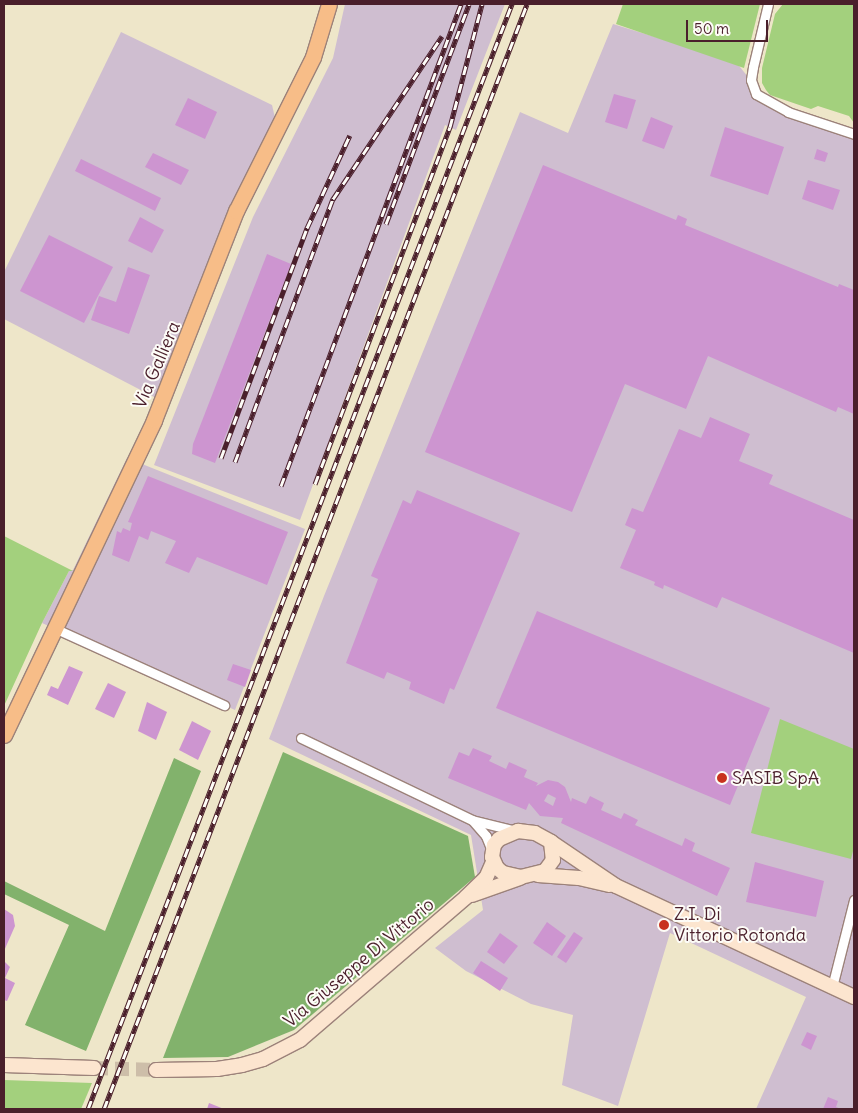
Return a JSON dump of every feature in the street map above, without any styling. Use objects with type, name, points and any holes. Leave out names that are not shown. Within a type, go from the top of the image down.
[{"type":"main road","name":"Via Galliera","points":[[4,735],[154,420],[236,210],[313,57],[329,4]]},
{"type":"street","points":[[768,4],[751,80],[756,94],[788,112],[854,134]]},
{"type":"street","points":[[54,628],[224,705]]},
{"type":"street","name":"Via Giuseppe Di Vittorio","points":[[301,738],[472,820],[518,832],[535,833],[616,886],[854,997]]},
{"type":"street","name":"Via Giuseppe Di Vittorio","points":[[472,820],[486,836],[492,857],[503,873],[521,877]]},
{"type":"street","name":"Via Giuseppe Di Vittorio","points":[[156,1070],[217,1069],[242,1065],[264,1059],[300,1040],[486,878],[498,839],[518,832]]},
{"type":"street","points":[[538,875],[549,868],[554,860],[551,842]]},
{"type":"street","name":"Via Giuseppe Di Vittorio","points":[[466,897],[521,877],[538,875],[579,878],[616,886]]},
{"type":"street","points":[[832,987],[854,900]]},
{"type":"street","points":[[4,1065],[94,1068]]},
{"type":"shaded area","points":[[345,4],[505,4],[456,130],[445,125],[300,520],[154,465],[253,217],[333,58]]},
{"type":"shaded area","points":[[613,24],[736,62],[760,92],[797,113],[854,130],[854,1109],[756,1109],[806,997],[670,933],[618,1106],[562,1085],[573,1015],[531,1004],[466,971],[435,948],[483,910],[471,835],[269,739],[324,596],[520,112],[568,133]]},
{"type":"shaded area","points":[[121,32],[272,105],[276,122],[158,399],[4,319],[4,272]]},
{"type":"shaded area","points":[[127,458],[305,529],[235,710],[42,623],[69,571],[73,570]]},
{"type":"green space","points":[[623,4],[760,4],[744,68],[616,24]]},
{"type":"green space","points":[[783,4],[854,4],[854,123],[849,116],[818,106],[811,109],[770,95],[766,90],[762,83],[762,68],[775,14]]},
{"type":"green space","points":[[4,536],[73,571],[69,571],[42,623],[4,706]]},
{"type":"green space","points":[[780,719],[854,749],[854,847],[851,859],[751,833]]},
{"type":"green space","points":[[283,752],[468,836],[475,877],[294,1030],[228,1057],[163,1058]]},
{"type":"green space","points":[[174,758],[201,771],[86,1051],[25,1025],[69,925],[4,894],[4,881],[105,931]]},
{"type":"green space","points":[[4,1080],[92,1083],[81,1109],[4,1109]]},
{"type":"building","points":[[614,94],[636,100],[627,129],[605,122]]},
{"type":"building","points":[[188,98],[217,112],[205,139],[175,125]]},
{"type":"building","points":[[651,117],[673,126],[664,149],[642,141]]},
{"type":"building","points":[[725,127],[784,147],[768,195],[710,176]]},
{"type":"building","points":[[817,149],[828,153],[825,162],[814,159]]},
{"type":"building","points":[[153,153],[189,170],[181,185],[145,167]]},
{"type":"building","points":[[81,159],[161,198],[155,211],[75,171]]},
{"type":"building","points":[[543,165],[676,220],[678,215],[687,219],[685,225],[838,287],[839,284],[854,290],[854,414],[838,407],[836,412],[708,356],[686,409],[625,384],[572,512],[425,452]]},
{"type":"building","points":[[808,180],[840,190],[833,210],[802,199]]},
{"type":"building","points":[[140,217],[164,230],[152,253],[128,241]]},
{"type":"building","points":[[49,235],[113,267],[84,323],[20,291]]},
{"type":"building","points":[[267,254],[291,264],[215,463],[192,454],[193,444]]},
{"type":"building","points":[[128,267],[150,275],[129,334],[91,320],[99,296],[116,302]]},
{"type":"building","points":[[710,417],[750,434],[739,461],[773,475],[769,484],[854,520],[854,653],[722,597],[717,608],[664,585],[663,589],[654,585],[655,582],[620,568],[636,530],[625,525],[632,508],[643,512],[679,429],[701,438]]},
{"type":"building","points":[[148,476],[288,532],[267,585],[197,557],[189,573],[165,563],[176,541],[151,531],[148,540],[139,536],[129,562],[112,555],[117,531],[121,533],[123,528],[130,531],[132,523],[128,522]]},
{"type":"building","points":[[417,490],[520,533],[454,690],[450,688],[444,704],[409,689],[411,682],[387,672],[384,679],[346,663],[378,579],[371,576],[403,500],[411,504]]},
{"type":"building","points":[[537,611],[770,708],[730,805],[496,708]]},
{"type":"building","points":[[233,664],[251,670],[245,687],[227,680]]},
{"type":"building","points":[[69,666],[83,672],[68,705],[47,695],[51,686],[58,689]]},
{"type":"building","points":[[108,683],[126,692],[114,718],[95,709]]},
{"type":"building","points":[[147,702],[167,712],[156,740],[138,731]]},
{"type":"building","points":[[192,721],[211,731],[198,760],[179,750]]},
{"type":"building","points":[[473,748],[492,756],[489,761],[506,769],[509,762],[527,770],[524,777],[538,783],[536,786],[548,780],[558,782],[565,787],[571,802],[572,798],[586,804],[590,796],[604,803],[601,810],[621,819],[624,813],[638,820],[635,825],[682,846],[685,838],[695,843],[692,851],[730,868],[717,896],[561,823],[563,818],[540,816],[529,803],[526,810],[448,778],[459,752],[469,756]],"holes":[[[548,794],[556,798],[553,806],[544,801]]]},
{"type":"building","points":[[755,862],[824,881],[816,917],[746,902]]},
{"type":"building","points":[[4,909],[13,915],[15,926],[4,951]]},
{"type":"building","points":[[547,922],[566,936],[552,956],[533,943]]},
{"type":"building","points":[[574,932],[583,938],[566,963],[557,957]]},
{"type":"building","points":[[500,933],[518,946],[504,964],[487,952]]},
{"type":"building","points":[[4,961],[10,967],[5,978],[15,983],[7,1001],[4,1000]]},
{"type":"building","points":[[481,961],[508,978],[500,991],[473,973]]},
{"type":"building","points":[[807,1032],[817,1036],[811,1050],[801,1045]]},
{"type":"building","points":[[828,1097],[838,1101],[836,1107],[841,1109],[823,1109]]},
{"type":"building","points":[[209,1103],[224,1109],[207,1109]]},
{"type":"tunnel","points":[[94,1068],[156,1070]]},
{"type":"railway","points":[[281,486],[461,4]]},
{"type":"railway","points":[[386,224],[469,4]]},
{"type":"railway","points":[[315,484],[450,127],[482,4]]},
{"type":"railway","points":[[88,1109],[512,4]]},
{"type":"railway","points":[[104,1109],[527,4]]},
{"type":"railway","points":[[235,462],[333,199],[442,36]]},
{"type":"railway","points":[[221,458],[307,228],[350,135]]},
{"type":"place","name":"SASIB SpA","points":[[722,778]]},
{"type":"place","name":"Z.I. Di Vittorio Rotonda","points":[[664,925]]}]
